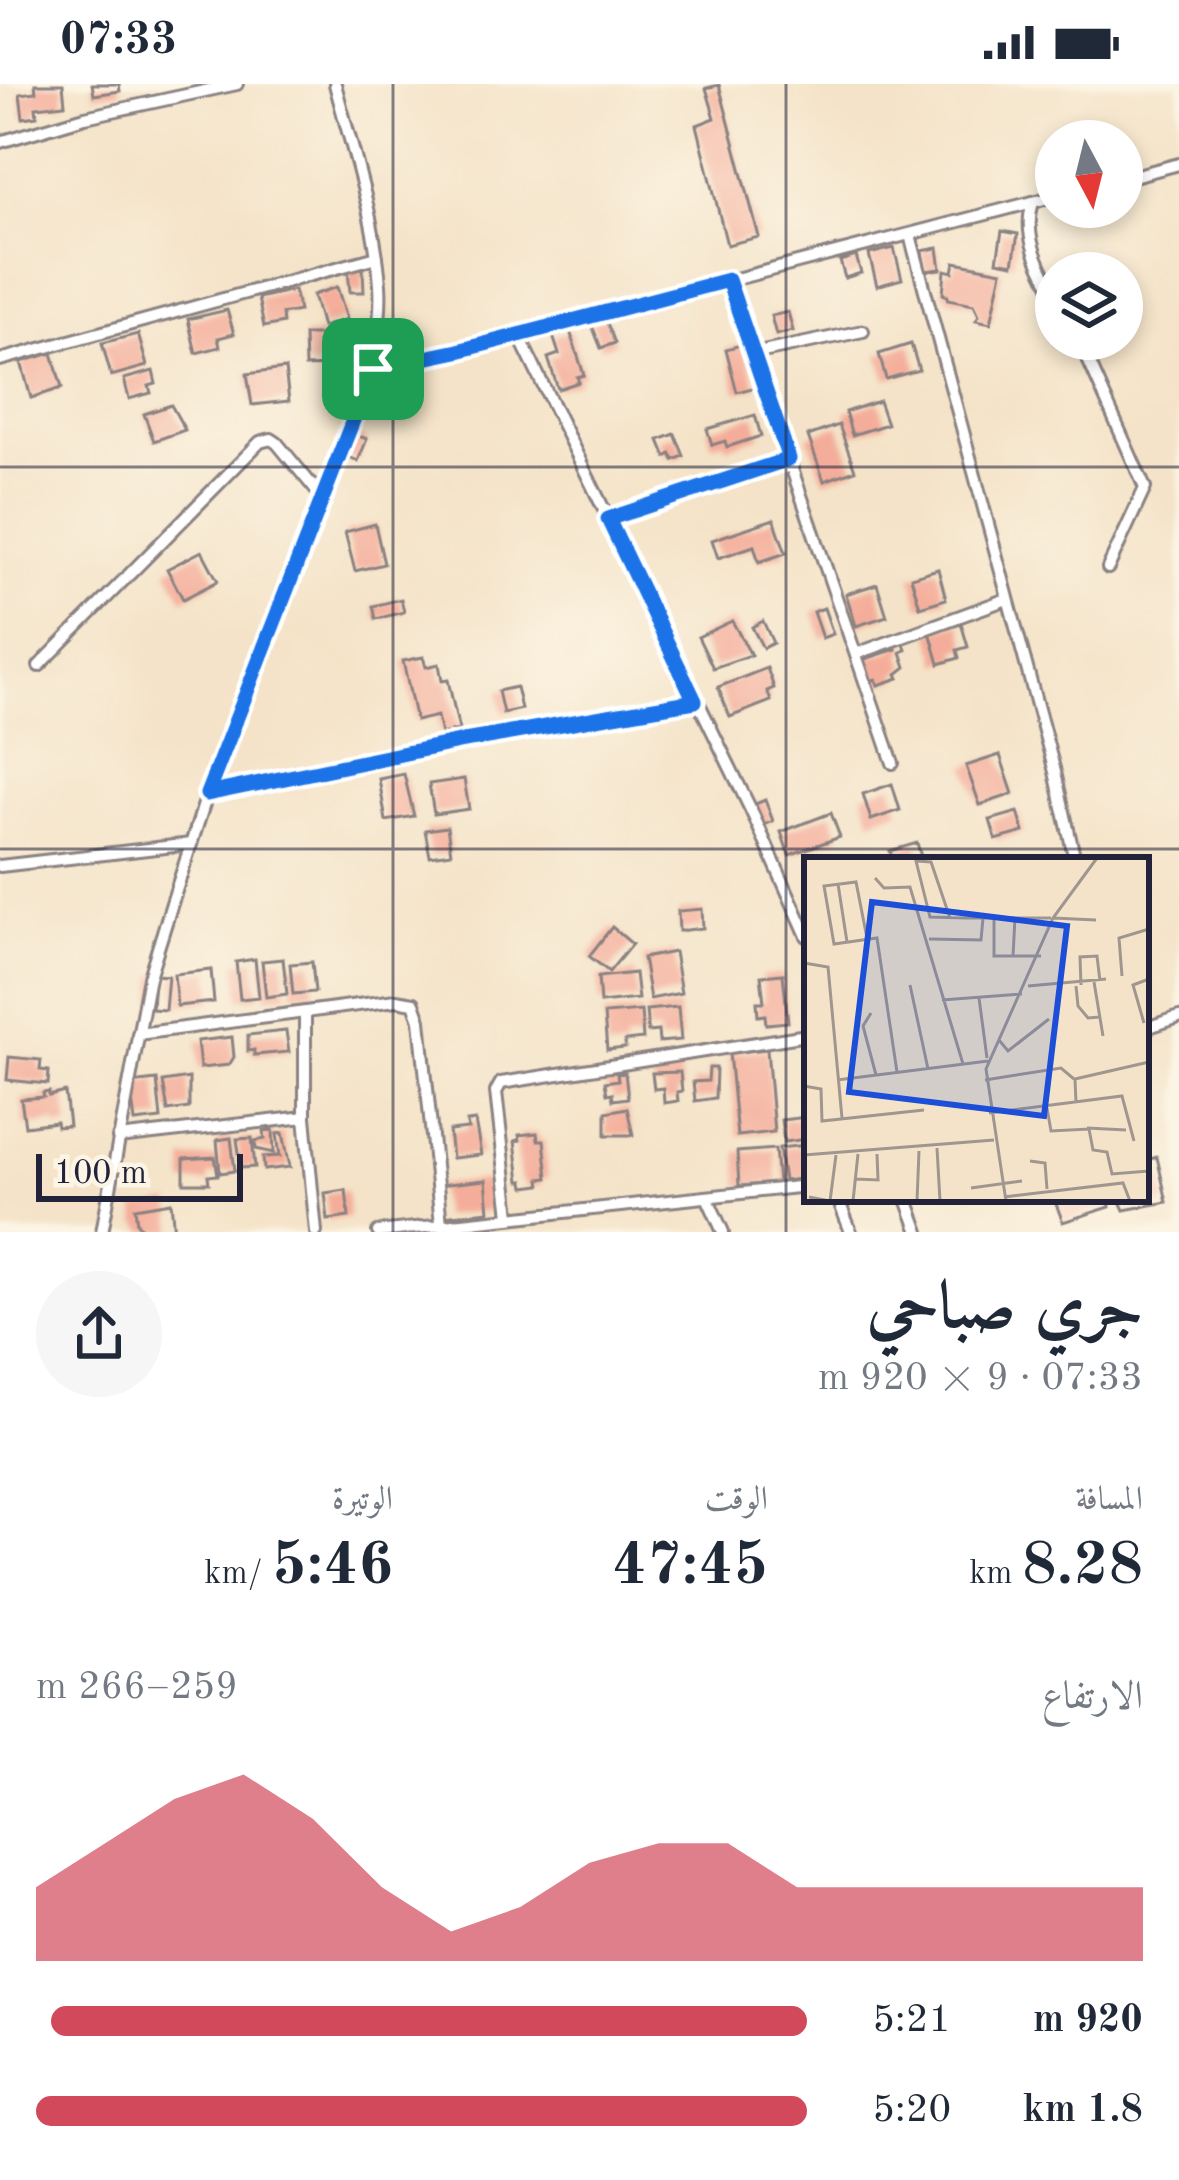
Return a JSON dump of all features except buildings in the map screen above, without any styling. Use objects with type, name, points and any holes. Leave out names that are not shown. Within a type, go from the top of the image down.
[{"type":"street","points":[[0,142],[86,117],[237,84]]},
{"type":"street","points":[[102,1232],[149,977],[207,794],[373,369],[380,322],[376,256],[367,203],[334,84]]},
{"type":"street","points":[[1143,173],[1179,164]]},
{"type":"street","points":[[373,369],[1033,202]]},
{"type":"street","points":[[1033,202],[1028,218],[1036,252]]},
{"type":"street","points":[[910,235],[1074,857]]},
{"type":"street","points":[[0,360],[376,256]]},
{"type":"street","points":[[728,280],[893,764]]},
{"type":"street","points":[[753,355],[863,331]]},
{"type":"street","points":[[518,334],[751,810],[804,929]]},
{"type":"street","points":[[1088,360],[1145,488],[1108,568]]},
{"type":"street","points":[[39,666],[260,442],[277,443],[324,500]]},
{"type":"street","points":[[608,519],[789,459]]},
{"type":"street","points":[[856,654],[1007,598]]},
{"type":"street","points":[[207,794],[464,741],[695,701]]},
{"type":"street","points":[[0,866],[191,844]]},
{"type":"street","points":[[138,1034],[408,1000],[417,1008],[441,1224]]},
{"type":"street","points":[[305,1014],[305,1117],[316,1232]]},
{"type":"street","points":[[1149,1027],[1179,1017]]},
{"type":"street","points":[[510,1216],[496,1092],[502,1084],[804,1035]]},
{"type":"street","points":[[118,1138],[305,1117]]},
{"type":"street","points":[[378,1232],[804,1186]]},
{"type":"street","points":[[707,1197],[723,1232]]},
{"type":"street","points":[[839,1202],[851,1232]]},
{"type":"street","points":[[908,1202],[919,1232]]},
{"type":"route","points":[[728,280],[789,459],[608,519],[695,701],[464,741],[207,794],[373,369],[728,280]]}]
